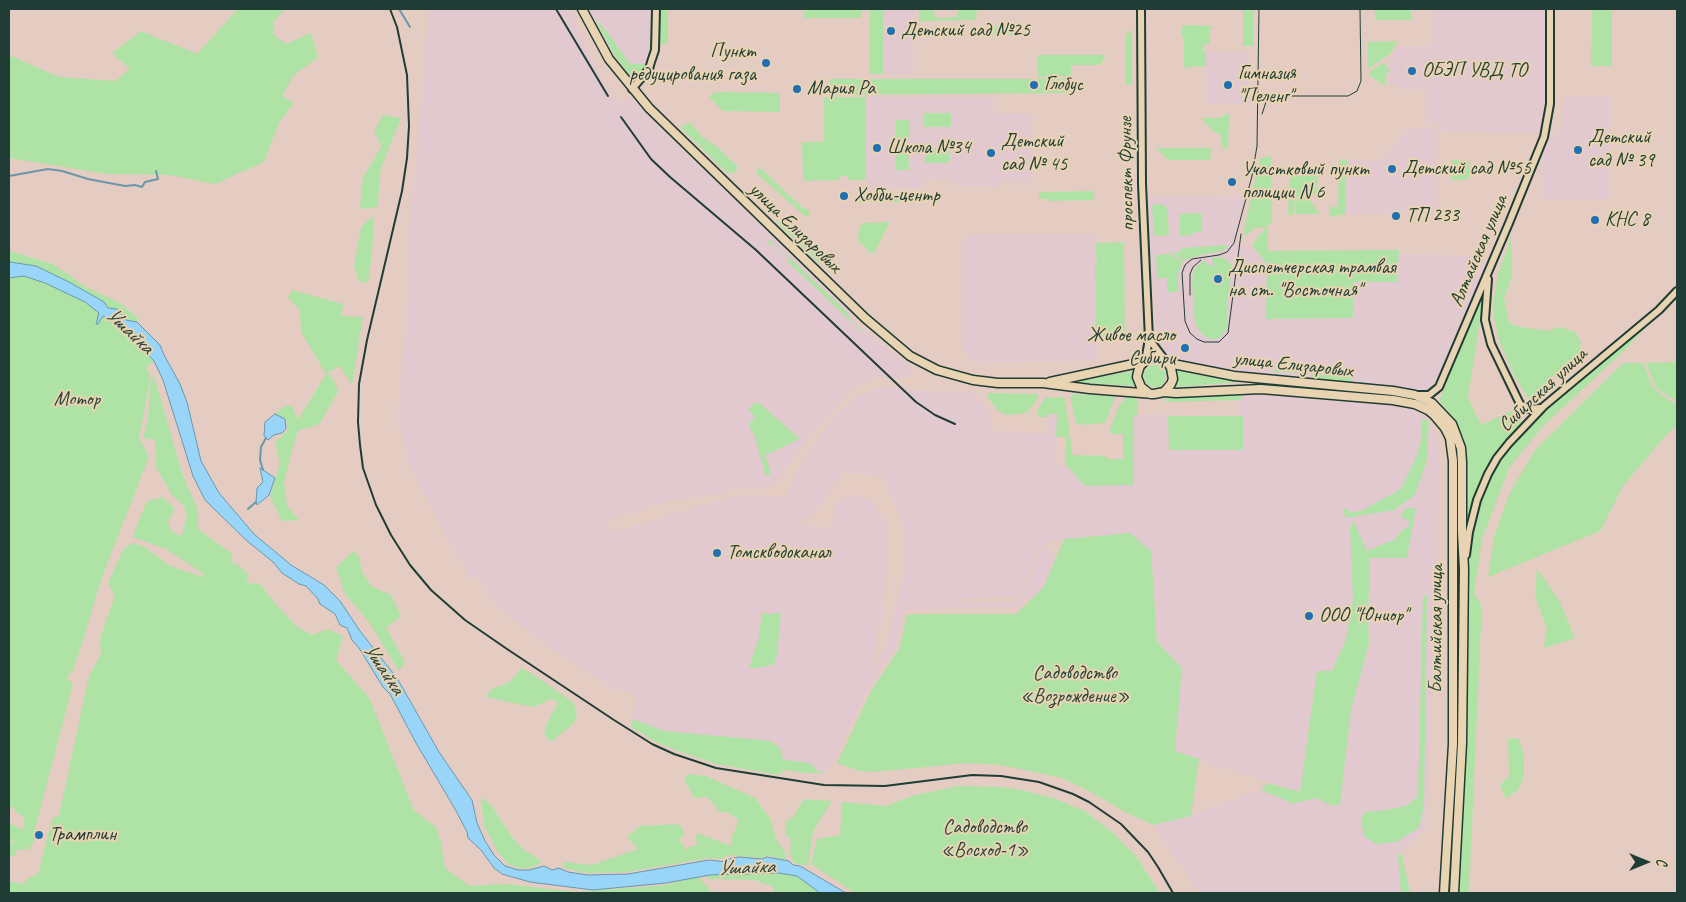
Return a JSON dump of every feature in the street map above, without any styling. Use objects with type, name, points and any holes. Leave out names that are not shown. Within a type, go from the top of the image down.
[{"type":"main road","name":"улица Елизаровых","points":[[582,9],[609,59],[632,89],[668,128],[882,334],[910,356],[937,370],[973,380],[1150,394]]},
{"type":"main road","points":[[632,89],[649,69],[655,50],[656,9]]},
{"type":"main road","name":"проспект Фрунзе","points":[[1141,9],[1142,184],[1149,339],[1144,361]]},
{"type":"main road","name":"Алтайская улица","points":[[1415,395],[1429,395],[1439,387],[1537,154],[1548,119],[1550,104],[1550,9]]},
{"type":"main road","points":[[1490,268],[1485,320],[1491,344],[1520,404],[1532,410],[1544,406]]},
{"type":"main road","name":"Сибирская улица","points":[[1464,568],[1473,514],[1488,474],[1509,443],[1544,406],[1659,310],[1677,291]]},
{"type":"main road","points":[[1149,339],[1166,362],[1173,373],[1171,384],[1164,392],[1150,394],[1141,387],[1137,377],[1140,366],[1144,361],[1155,358],[1166,362]]},
{"type":"main road","name":"улица Елизаровых","points":[[1042,384],[1144,361]]},
{"type":"main road","name":"улица Елизаровых","points":[[1166,362],[1234,376],[1393,391],[1415,395]]},
{"type":"main road","name":"улица Елизаровых","points":[[1164,392],[1261,389],[1393,400]]},
{"type":"main road","name":"Балтийская улица","points":[[1415,395],[1432,403],[1445,415],[1452,424],[1461,448],[1464,568],[1462,744],[1454,893]]},
{"type":"main road","name":"Балтийская улица","points":[[1393,400],[1415,404],[1434,415],[1445,428],[1453,450],[1453,744],[1444,893]]},
{"type":"shaded area","points":[[426,9],[570,9],[593,62],[610,94],[618,104],[630,96],[664,132],[848,309],[858,323],[882,345],[911,366],[912,374],[906,378],[872,378],[850,391],[805,442],[773,485],[749,491],[747,486],[702,497],[695,496],[680,500],[676,499],[608,520],[611,533],[731,497],[778,496],[787,498],[794,477],[826,427],[856,398],[878,388],[901,387],[924,391],[976,393],[979,402],[991,416],[993,431],[1048,434],[1048,414],[1057,414],[1056,465],[1066,465],[1085,486],[1134,484],[1134,415],[1238,416],[1238,400],[1241,399],[1240,393],[1292,395],[1310,400],[1345,402],[1354,400],[1393,404],[1413,408],[1427,418],[1437,437],[1440,460],[1431,736],[1425,830],[1398,854],[1401,893],[1199,893],[1153,825],[1191,816],[1261,790],[1292,804],[1315,798],[1330,805],[1340,805],[1351,709],[1361,670],[1317,672],[1300,792],[1174,752],[1182,668],[1157,642],[1151,551],[1064,539],[1047,542],[1040,549],[1029,570],[1019,596],[962,598],[961,603],[1018,602],[1044,547],[1052,551],[1052,555],[1056,558],[1043,588],[1032,600],[1026,598],[1020,607],[904,610],[896,647],[868,689],[827,773],[817,771],[813,765],[804,762],[783,760],[779,746],[775,746],[772,741],[664,731],[632,719],[637,696],[612,687],[551,649],[495,605],[479,577],[470,578],[440,524],[407,460],[403,437],[397,422],[408,298],[409,237],[429,12]],"holes":[[[843,472],[882,476],[902,520],[905,535],[903,578],[886,646],[876,664],[872,663],[876,650],[877,622],[882,622],[888,525],[869,499],[847,495],[835,505],[832,530],[795,522],[813,516]]]},
{"type":"shaded area","points":[[589,9],[653,9],[652,50],[648,68],[633,81],[614,54]]},
{"type":"shaded area","name":"Детский сад №25","points":[[870,9],[913,9],[913,74],[869,74]]},
{"type":"shaded area","points":[[1432,9],[1547,9],[1547,104],[1542,133],[1439,131],[1439,124],[1426,124],[1426,89],[1403,89],[1395,85],[1389,85],[1389,75],[1392,74],[1392,69],[1388,64],[1391,63],[1389,57],[1394,54],[1397,47],[1432,46]]},
{"type":"shaded area","name":"Гимназия \"Пеленг\"","points":[[1206,52],[1249,52],[1249,104],[1206,104]]},
{"type":"shaded area","name":"Детский сад № 39","points":[[1564,96],[1611,97],[1609,196],[1602,200],[1541,199],[1542,157],[1548,144],[1564,124]]},
{"type":"shaded area","name":"Школа №34","points":[[824,97],[994,97],[994,113],[1031,114],[1032,186],[1028,186],[1027,180],[1010,180],[1010,187],[1007,187],[1006,180],[1000,180],[1000,187],[956,186],[955,180],[925,179],[924,186],[919,188],[879,188],[876,185],[874,188],[868,188],[866,180],[847,180],[846,175],[840,176],[840,180],[803,181],[802,142],[824,142]]},
{"type":"shaded area","name":"Детский сад №55","points":[[1409,128],[1437,128],[1437,213],[1345,214],[1347,160],[1383,160]]},
{"type":"shaded area","points":[[1146,196],[1245,197],[1233,242],[1251,245],[1267,264],[1267,319],[1353,318],[1353,282],[1397,282],[1399,254],[1479,257],[1489,261],[1439,379],[1432,389],[1428,391],[1422,393],[1329,384],[1312,378],[1256,375],[1207,367],[1174,360],[1165,356],[1158,349]]},
{"type":"shaded area","points":[[975,234],[1095,234],[1098,360],[973,363],[961,346],[962,242]]},
{"type":"green space","points":[[238,9],[285,9],[273,22],[273,34],[286,44],[311,33],[318,57],[294,75],[282,96],[294,103],[279,123],[264,162],[215,184],[170,175],[107,174],[9,158],[9,58],[11,56],[59,77],[115,81],[130,69],[112,53],[141,31],[197,54]]},
{"type":"green space","points":[[659,9],[668,9],[668,44],[658,44]]},
{"type":"green space","points":[[805,9],[861,9],[861,18],[804,18]]},
{"type":"green space","points":[[870,9],[883,9],[883,74],[869,74]]},
{"type":"green space","points":[[919,9],[934,9],[935,18],[957,17],[958,9],[977,10],[976,20],[919,21]]},
{"type":"green space","points":[[1243,9],[1253,9],[1253,46],[1243,46]]},
{"type":"green space","points":[[1375,9],[1411,9],[1411,20],[1375,20]]},
{"type":"green space","points":[[1592,9],[1612,9],[1612,66],[1591,66]]},
{"type":"green space","points":[[594,18],[605,29],[630,64],[645,64],[648,68],[637,81],[633,81],[614,54]]},
{"type":"green space","points":[[1019,25],[1019,35],[988,35],[988,26]]},
{"type":"green space","points":[[1186,25],[1212,26],[1212,29],[1210,29],[1210,44],[1203,45],[1203,50],[1206,52],[1206,66],[1187,67],[1184,69],[1182,27]]},
{"type":"green space","points":[[1132,28],[1132,85],[1126,85],[1125,36]]},
{"type":"green space","points":[[1398,41],[1390,54],[1368,69],[1368,42]]},
{"type":"green space","points":[[1037,55],[1106,55],[1100,65],[1071,65],[1071,76],[1037,77]]},
{"type":"green space","points":[[1384,63],[1390,72],[1386,74],[1385,86],[1370,76],[1369,72]]},
{"type":"green space","points":[[830,79],[1070,79],[1070,93],[830,95]]},
{"type":"green space","points":[[715,92],[780,93],[780,112],[723,111],[709,97]]},
{"type":"green space","points":[[824,97],[865,97],[866,180],[847,180],[847,176],[840,176],[840,180],[803,181],[802,142],[824,142]]},
{"type":"green space","points":[[924,113],[951,113],[951,127],[924,127]]},
{"type":"green space","points":[[1229,113],[1228,150],[1223,148],[1220,134],[1215,133],[1201,118],[1219,118]]},
{"type":"green space","points":[[383,115],[401,118],[381,168],[377,207],[360,209],[363,177],[382,146],[374,132]]},
{"type":"green space","points":[[896,120],[910,120],[909,139],[896,139]]},
{"type":"green space","points":[[690,122],[702,137],[716,146],[738,167],[735,172],[728,174],[680,127]]},
{"type":"green space","points":[[1156,148],[1211,148],[1210,160],[1168,160]]},
{"type":"green space","points":[[896,149],[908,149],[909,170],[896,170]]},
{"type":"green space","points":[[925,149],[949,149],[949,163],[925,163]]},
{"type":"green space","points":[[1271,156],[1272,221],[1267,226],[1268,251],[1399,250],[1397,282],[1353,282],[1353,318],[1266,319],[1267,264],[1252,245],[1266,227],[1255,228],[1245,236],[1244,230],[1260,158]]},
{"type":"green space","points":[[1339,159],[1347,160],[1345,214],[1330,217],[1330,207],[1338,207]]},
{"type":"green space","points":[[1451,160],[1470,161],[1470,179],[1452,180]]},
{"type":"green space","points":[[759,167],[804,209],[806,208],[811,213],[806,217],[756,173]]},
{"type":"green space","points":[[1290,168],[1298,168],[1298,176],[1318,175],[1317,194],[1309,197],[1295,197],[1294,215],[1288,215]]},
{"type":"green space","points":[[1094,191],[1094,200],[1048,201],[1048,199],[1039,199],[1039,192]]},
{"type":"green space","points":[[859,194],[916,194],[918,202],[858,202]]},
{"type":"green space","points":[[1308,198],[1320,214],[1296,214],[1296,199]]},
{"type":"green space","points":[[1163,204],[1167,208],[1169,235],[1154,236],[1152,205]]},
{"type":"green space","points":[[1201,213],[1202,232],[1193,232],[1193,235],[1180,236],[1179,214]]},
{"type":"green space","points":[[374,215],[368,283],[359,281],[354,266],[361,227]]},
{"type":"green space","points":[[775,221],[789,224],[817,249],[820,253],[821,265]]},
{"type":"green space","points":[[890,222],[873,255],[858,241],[859,227],[864,223]]},
{"type":"green space","points":[[1511,237],[1512,277],[1504,298],[1509,322],[1515,326],[1547,331],[1560,327],[1575,332],[1581,342],[1578,359],[1552,377],[1536,398],[1529,399],[1515,377],[1500,343],[1494,318],[1494,297],[1498,275]]},
{"type":"green space","points":[[771,240],[846,311],[862,332],[787,261],[789,258],[773,243],[770,245],[767,243]]},
{"type":"green space","points":[[1124,242],[1125,338],[1096,339],[1095,264],[1097,264],[1095,243]]},
{"type":"green space","points":[[1228,245],[1227,248],[1219,252],[1199,255],[1186,260],[1170,253],[1181,252],[1182,248]]},
{"type":"green space","points":[[9,251],[53,264],[86,287],[120,303],[138,318],[137,322],[126,320],[117,309],[108,308],[104,302],[36,266],[9,263]]},
{"type":"green space","points":[[1168,254],[1183,260],[1178,275],[1178,292],[1167,292],[1167,278],[1157,278],[1156,255]]},
{"type":"green space","points":[[1222,257],[1232,265],[1227,308],[1227,328],[1221,337],[1213,340],[1203,335],[1195,324],[1192,280],[1195,268],[1202,262],[1205,260],[1208,265],[1213,266],[1212,258]]},
{"type":"green space","name":"Мотор","points":[[24,276],[45,283],[85,302],[99,313],[96,324],[98,324],[103,316],[116,323],[136,340],[154,361],[145,368],[150,373],[149,386],[139,438],[149,457],[102,577],[73,670],[67,678],[73,684],[35,829],[34,841],[28,850],[17,849],[15,856],[9,855],[9,845],[16,841],[9,841],[9,823],[23,830],[24,818],[12,806],[9,807],[9,278]]},
{"type":"green space","points":[[292,290],[343,304],[341,316],[363,317],[352,385],[340,366],[327,373],[334,380],[338,392],[319,424],[298,431],[284,483],[287,506],[299,520],[282,521],[270,497],[280,464],[275,443],[288,430],[286,419],[274,414],[285,406],[292,406],[298,420],[326,374],[301,332],[300,310],[288,298]]},
{"type":"green space","points":[[1482,296],[1468,398],[1481,425],[1511,411],[1518,414],[1522,423],[1506,440],[1490,462],[1472,502],[1465,529],[1465,498],[1467,499],[1466,452],[1463,437],[1456,421],[1441,404],[1440,399],[1447,382],[1445,381]]},
{"type":"green space","points":[[1655,317],[1626,349],[1543,426],[1509,468],[1482,539],[1474,594],[1481,604],[1481,624],[1469,893],[1456,893],[1466,744],[1466,574],[1469,535],[1477,503],[1497,462],[1538,414]]},
{"type":"green space","points":[[1677,362],[1677,400],[1656,388],[1646,363]]},
{"type":"green space","points":[[1623,363],[1643,363],[1653,388],[1670,401],[1677,403],[1677,426],[1668,433],[1623,486],[1600,531],[1488,577],[1494,537],[1510,492],[1535,450]]},
{"type":"green space","points":[[1155,365],[1163,368],[1166,376],[1163,384],[1155,387],[1147,384],[1144,376],[1147,368]]},
{"type":"green space","points":[[1175,370],[1241,382],[1174,387],[1176,379]]},
{"type":"green space","points":[[1274,370],[1319,370],[1321,375],[1340,375],[1340,370],[1352,370],[1352,379],[1349,384],[1329,384],[1312,378],[1310,373],[1272,372]]},
{"type":"green space","points":[[1133,371],[1134,386],[1073,382]]},
{"type":"green space","points":[[154,376],[182,473],[198,510],[198,529],[231,553],[233,565],[237,564],[249,575],[246,580],[249,583],[260,584],[296,626],[312,635],[327,629],[343,636],[336,660],[370,699],[414,811],[436,827],[445,868],[469,886],[506,884],[577,892],[667,885],[687,879],[701,878],[703,883],[713,893],[9,893],[9,881],[24,884],[27,879],[38,874],[52,819],[59,815],[89,676],[101,654],[100,640],[115,597],[108,583],[124,548],[133,543],[145,547],[170,566],[204,577],[204,574],[166,549],[132,537],[147,501],[163,497],[175,509],[168,521],[170,528],[176,535],[182,535],[187,516],[184,505],[172,495],[156,467],[155,440],[143,438],[148,418],[151,379]]},
{"type":"green space","points":[[990,393],[1037,394],[1038,398],[1027,413],[1007,415],[998,411],[988,398]]},
{"type":"green space","points":[[1240,393],[1241,400],[1166,402],[1166,398],[1170,397]]},
{"type":"green space","points":[[1073,394],[1113,396],[1114,401],[1105,423],[1080,425],[1076,423],[1070,398]]},
{"type":"green space","points":[[1128,396],[1134,397],[1137,400],[1137,415],[1134,415],[1134,485],[1085,486],[1066,465],[1066,437],[1056,437],[1057,414],[1048,414],[1048,417],[1038,417],[1038,409],[1045,398],[1064,397],[1072,455],[1105,456],[1108,459],[1123,459],[1123,434],[1111,434],[1109,431],[1120,404]]},
{"type":"green space","points":[[758,402],[800,439],[765,455],[771,474],[766,476],[749,423],[755,418],[748,409]]},
{"type":"green space","points":[[1168,416],[1243,416],[1243,450],[1169,450]]},
{"type":"green space","points":[[1421,418],[1429,421],[1427,460],[1415,495],[1394,510],[1346,518],[1343,510],[1348,508],[1350,513],[1361,511],[1401,489],[1415,460],[1422,437]]},
{"type":"green space","points":[[1407,508],[1416,508],[1407,558],[1370,558],[1369,644],[1351,709],[1340,805],[1330,805],[1315,798],[1292,804],[1261,790],[1268,783],[1300,792],[1317,671],[1332,671],[1346,639],[1353,600],[1350,529],[1353,520],[1367,551],[1396,539],[1400,532],[1408,527],[1410,521],[1401,517]]},
{"type":"green space","name":"Садоводство «Возрождение»","points":[[1130,533],[1151,551],[1157,642],[1182,668],[1175,751],[1199,759],[1191,816],[1153,825],[1062,778],[1001,765],[968,763],[874,772],[859,771],[837,763],[871,691],[899,649],[907,615],[1016,614],[1043,588],[1064,539]]},
{"type":"green space","points":[[353,551],[359,556],[362,571],[371,586],[391,595],[401,616],[386,628],[405,662],[399,671],[369,622],[345,594],[336,568]]},
{"type":"green space","points":[[1537,568],[1560,602],[1575,638],[1544,648],[1547,629],[1535,596]]},
{"type":"green space","points":[[1427,595],[1424,806],[1419,828],[1396,842],[1376,844],[1364,836],[1361,820],[1365,812],[1406,806],[1418,797],[1423,596]]},
{"type":"green space","points":[[762,612],[768,614],[781,613],[777,653],[774,664],[759,668],[749,668],[759,637]]},
{"type":"green space","points":[[521,668],[574,703],[577,718],[573,724],[552,741],[548,740],[544,734],[558,702],[552,699],[533,707],[486,697],[491,689],[510,682]]},
{"type":"green space","points":[[632,719],[664,731],[772,741],[772,743],[775,743],[775,746],[779,746],[783,760],[804,762],[813,765],[817,771],[827,773],[805,773],[784,770],[779,775],[716,764],[652,740],[631,727]]},
{"type":"green space","points":[[1508,738],[1519,739],[1524,755],[1524,776],[1518,790],[1506,799],[1500,785],[1509,776]]},
{"type":"green space","points":[[688,774],[706,776],[755,798],[771,820],[776,839],[785,852],[785,860],[767,855],[762,858],[728,855],[722,859],[708,858],[627,872],[589,873],[563,868],[564,862],[592,865],[638,849],[627,837],[640,826],[679,824],[685,835],[679,839],[689,854],[687,848],[698,845],[695,838],[698,833],[731,846],[732,837],[739,820],[726,812],[719,812],[708,797],[694,798],[684,779]]},
{"type":"green space","name":"Садоводство «Восход-1»","points":[[958,786],[1002,787],[1021,790],[1053,798],[1085,811],[1113,833],[1136,856],[1160,893],[855,893],[811,864],[817,839],[840,835],[842,802],[886,806],[915,795]]},
{"type":"green space","points":[[481,797],[492,806],[511,836],[525,851],[542,861],[539,864],[529,868],[519,868],[508,864],[498,852],[484,826]]},
{"type":"green space","points":[[804,799],[832,801],[813,831],[808,866],[794,863],[790,855],[791,839],[786,836],[785,822],[793,817]]},
{"type":"green space","points":[[1398,854],[1402,855],[1410,893],[1401,893]]},
{"type":"green space","points":[[748,872],[779,873],[797,876],[820,893],[775,893],[773,887],[755,880],[708,879],[706,876]]},
{"type":"water","name":"Ушайка","points":[[10,262],[36,266],[69,282],[104,302],[108,308],[117,309],[126,320],[137,322],[160,345],[187,402],[201,461],[219,493],[254,534],[291,565],[324,585],[340,601],[360,631],[397,678],[439,752],[472,800],[477,823],[485,841],[494,855],[505,866],[518,870],[529,870],[544,866],[552,870],[559,868],[568,872],[588,875],[628,874],[709,860],[726,862],[729,859],[739,857],[762,859],[767,857],[789,861],[793,865],[800,866],[846,893],[820,893],[797,876],[779,873],[710,875],[666,883],[593,890],[530,882],[502,874],[494,868],[481,850],[468,838],[467,832],[455,809],[390,694],[383,687],[352,640],[347,628],[340,625],[335,614],[320,604],[306,586],[299,584],[282,573],[273,562],[246,540],[205,500],[193,476],[163,380],[154,361],[136,340],[116,323],[103,316],[98,324],[96,324],[99,313],[85,302],[45,283],[24,276],[9,278]]},
{"type":"water","points":[[275,414],[285,419],[286,429],[268,440],[264,436],[265,422]]},
{"type":"water","points":[[260,468],[275,478],[269,495],[257,505],[257,488],[263,482]]},
{"type":"waterway","points":[[399,9],[410,27]]},
{"type":"waterway","points":[[9,176],[48,169],[88,179],[125,186],[135,185],[142,187],[145,182],[158,179],[156,171]]},
{"type":"waterway","points":[[263,470],[260,460],[261,447],[266,438]]},
{"type":"waterway","points":[[248,509],[256,502]]},
{"type":"tram line","points":[[1241,234],[1228,333],[1219,342],[1204,342],[1190,333],[1185,321],[1182,273],[1185,265],[1192,259],[1227,252],[1234,243],[1252,176],[1257,146],[1259,9]]},
{"type":"tram line","points":[[1262,114],[1266,102],[1275,96],[1348,96],[1357,91],[1361,81],[1360,9]]},
{"type":"tram line","points":[[1190,295],[1190,274],[1193,267],[1201,260]]},
{"type":"railway","points":[[390,9],[397,27],[407,75],[409,126],[407,158],[402,191],[367,340],[359,384],[358,422],[363,468],[376,505],[391,535],[410,565],[431,590],[465,620],[507,649],[652,744],[674,754],[716,768],[824,785],[885,786],[972,775],[1001,776],[1039,782],[1089,802],[1121,824],[1148,852],[1173,893]]},
{"type":"railway","points":[[556,9],[608,96]]},
{"type":"railway","points":[[621,117],[651,159],[670,177],[756,250],[916,402],[935,415],[955,424]]},
{"type":"place","name":"Детский сад №25","points":[[891,31]]},
{"type":"place","name":"Пункт редуцирования газа","points":[[766,63]]},
{"type":"place","name":"ОБЭП УВД ТО","points":[[1412,71]]},
{"type":"place","name":"Глобус","points":[[1034,85]]},
{"type":"place","name":"Гимназия \"Пеленг\"","points":[[1228,85]]},
{"type":"place","name":"Мария Ра","points":[[797,89]]},
{"type":"place","name":"Школа №34","points":[[877,148]]},
{"type":"place","name":"Детский сад № 39","points":[[1578,150]]},
{"type":"place","name":"Детский сад № 45","points":[[991,153]]},
{"type":"place","name":"Детский сад №55","points":[[1392,169]]},
{"type":"place","name":"Участковый пункт полиции N 6","points":[[1232,182]]},
{"type":"place","name":"Хобби-центр","points":[[844,196]]},
{"type":"place","name":"ТП 233","points":[[1396,216]]},
{"type":"place","name":"КНС 8","points":[[1595,220]]},
{"type":"place","name":"Диспетчерская трамвая на ст. \"Восточная\"","points":[[1218,279]]},
{"type":"place","name":"Живое масло Сибири","points":[[1185,348]]},
{"type":"place","name":"Томскводоканал","points":[[717,553]]},
{"type":"place","name":"ООО \"Юниор\"","points":[[1309,616]]},
{"type":"place","name":"Трамплин","points":[[39,835]]}]
